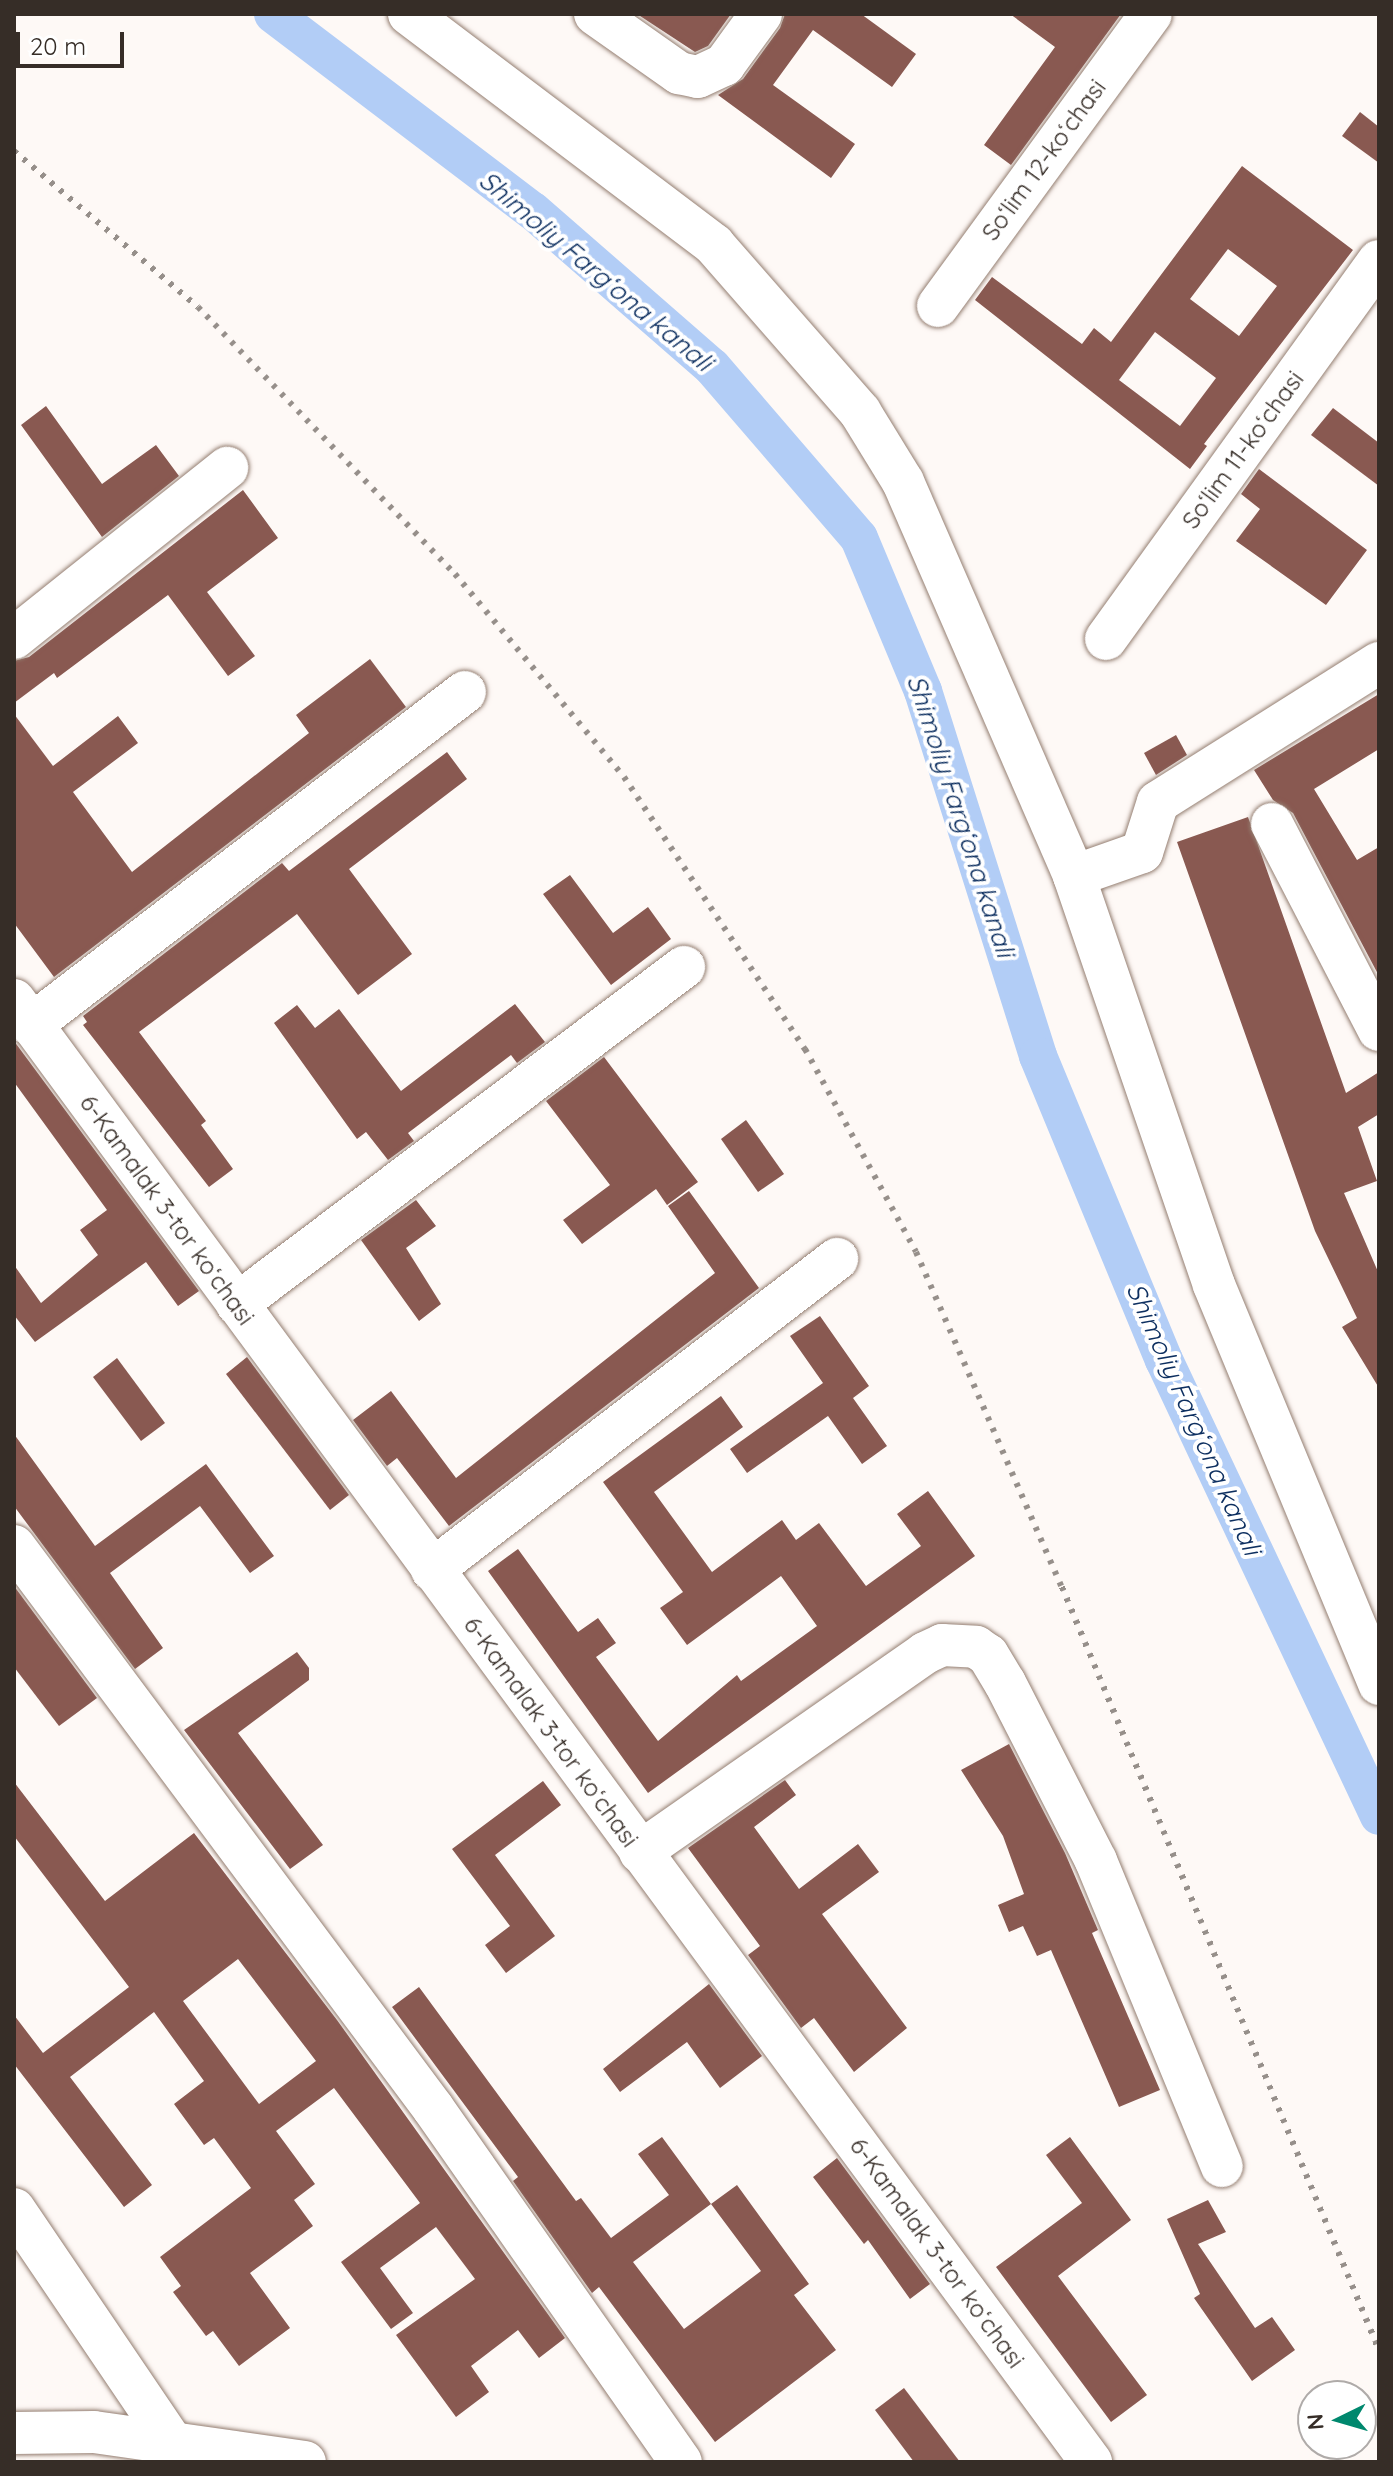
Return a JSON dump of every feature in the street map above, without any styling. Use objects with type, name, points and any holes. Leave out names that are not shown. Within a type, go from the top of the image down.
[{"type":"street","points":[[409,14],[714,245],[860,412],[903,482],[937,554],[1074,876],[1214,1285],[1379,1684]]},
{"type":"street","points":[[595,14],[679,73],[710,76],[724,65],[761,14]]},
{"type":"street","name":"Soʻlim 12-koʻchasi","points":[[938,306],[1151,14]]},
{"type":"street","name":"Soʻlim 11-koʻchasi","points":[[1106,639],[1379,261]]},
{"type":"street","points":[[14,638],[227,468]]},
{"type":"street","points":[[1074,876],[1142,852],[1148,845],[1151,812],[1158,802],[1379,663]]},
{"type":"street","points":[[22,1012],[465,692]]},
{"type":"street","points":[[1272,824],[1379,1030]]},
{"type":"street","points":[[237,1304],[684,967]]},
{"type":"street","name":"6-Kamalak 3-tor koʻchasi","points":[[22,1012],[1091,2462]]},
{"type":"street","points":[[432,1570],[837,1259]]},
{"type":"street","points":[[14,1546],[433,2108],[681,2462]]},
{"type":"street","points":[[640,1852],[925,1653],[942,1645],[976,1647],[988,1655],[1005,1683],[1096,1861],[1222,2166]]},
{"type":"street","points":[[14,2209],[172,2442]]},
{"type":"street","points":[[14,2433],[94,2432],[172,2442],[219,2455],[305,2462]]},
{"type":"building","points":[[637,14],[731,14],[708,46],[695,52]]},
{"type":"building","points":[[785,14],[861,14],[916,54],[892,87],[813,30],[773,85],[855,144],[831,178],[718,95],[743,79],[780,28]]},
{"type":"building","points":[[1010,14],[1121,14],[1011,165],[984,145],[1055,47]]},
{"type":"building","points":[[1360,112],[1379,127],[1379,163],[1342,136]]},
{"type":"building","points":[[1242,166],[1353,250],[1204,444],[1207,446],[1190,469],[975,300],[992,277],[1082,344],[1094,328],[1111,342]],"holes":[[[1228,249],[1277,286],[1239,336],[1190,299]],[[1155,332],[1216,378],[1180,426],[1119,380]]]},
{"type":"building","points":[[46,406],[102,484],[156,445],[179,476],[102,537],[21,425]]},
{"type":"building","points":[[1333,408],[1379,443],[1379,486],[1311,435]]},
{"type":"building","points":[[1259,469],[1367,550],[1326,605],[1236,541],[1260,509],[1241,494]]},
{"type":"building","points":[[243,490],[278,538],[207,592],[255,656],[228,676],[168,595],[57,678],[54,673],[14,703],[14,661],[29,657]]},
{"type":"building","points":[[370,659],[406,707],[54,977],[14,923],[14,714],[53,766],[118,716],[138,743],[73,792],[132,872],[309,733],[296,715]]},
{"type":"building","points":[[1379,694],[1379,749],[1314,789],[1357,860],[1379,847],[1379,976],[1293,813],[1273,800],[1254,770]]},
{"type":"building","points":[[1176,735],[1187,755],[1156,775],[1144,753]]},
{"type":"building","points":[[447,752],[467,779],[349,869],[412,954],[358,995],[297,914],[139,1032],[206,1121],[201,1125],[233,1169],[209,1187],[83,1025],[87,1022],[83,1016],[282,863],[289,871]]},
{"type":"building","points":[[1248,817],[1346,1093],[1379,1072],[1379,1114],[1358,1127],[1377,1181],[1344,1193],[1379,1274],[1379,1388],[1342,1327],[1357,1318],[1315,1231],[1177,842]]},
{"type":"building","points":[[570,875],[613,933],[648,907],[671,939],[611,985],[543,894]]},
{"type":"building","points":[[515,1004],[545,1042],[517,1063],[511,1055],[408,1133],[414,1141],[388,1160],[366,1132],[357,1139],[274,1023],[297,1005],[315,1028],[339,1009],[401,1091]]},
{"type":"building","points":[[14,1041],[199,1291],[178,1306],[146,1262],[35,1342],[14,1315],[14,1265],[41,1303],[98,1255],[80,1230],[107,1210],[14,1082]]},
{"type":"building","points":[[604,1057],[698,1182],[667,1205],[656,1189],[582,1244],[563,1220],[610,1185],[546,1101]]},
{"type":"building","points":[[746,1120],[784,1174],[758,1192],[721,1139]]},
{"type":"building","points":[[689,1191],[759,1288],[449,1526],[397,1458],[387,1466],[353,1420],[391,1391],[456,1478],[715,1273],[668,1206]]},
{"type":"building","points":[[416,1200],[436,1226],[406,1248],[441,1304],[419,1321],[361,1240]]},
{"type":"building","points":[[820,1316],[869,1386],[853,1398],[887,1446],[862,1464],[828,1416],[747,1473],[730,1449],[823,1383],[790,1336]]},
{"type":"building","points":[[247,1357],[349,1495],[330,1510],[226,1374]]},
{"type":"building","points":[[117,1358],[165,1423],[141,1441],[93,1377]]},
{"type":"building","points":[[721,1396],[743,1427],[654,1492],[712,1572],[782,1520],[796,1540],[819,1523],[866,1586],[921,1546],[897,1514],[928,1491],[975,1556],[648,1793],[488,1571],[518,1549],[578,1632],[598,1618],[616,1643],[596,1657],[658,1741],[737,1675],[741,1681],[817,1626],[781,1576],[687,1645],[660,1608],[683,1592],[603,1482]]},
{"type":"building","points":[[14,1434],[95,1546],[206,1464],[274,1556],[250,1573],[200,1506],[110,1573],[163,1648],[135,1669],[14,1506]]},
{"type":"building","points":[[14,1586],[97,1698],[59,1726],[14,1667]]},
{"type":"building","points":[[297,1652],[309,1668],[309,1680],[238,1733],[323,1845],[290,1869],[184,1730]]},
{"type":"building","points":[[1009,1744],[1065,1853],[1098,1930],[1092,1933],[1160,2090],[1119,2107],[1051,1950],[1037,1956],[1023,1926],[1009,1932],[998,1905],[1024,1894],[1003,1836],[961,1770]]},
{"type":"building","points":[[785,1780],[796,1795],[754,1827],[799,1889],[858,1844],[879,1872],[822,1914],[907,2028],[854,2072],[814,2018],[801,2028],[748,1955],[760,1946],[688,1848]]},
{"type":"building","points":[[543,1781],[561,1805],[495,1855],[555,1936],[506,1973],[485,1945],[510,1926],[452,1849]]},
{"type":"building","points":[[14,1782],[105,1901],[194,1833],[337,2020],[565,2338],[539,2358],[518,2330],[471,2366],[489,2392],[456,2417],[396,2335],[475,2279],[436,2227],[380,2268],[413,2313],[391,2329],[341,2262],[420,2203],[334,2088],[276,2131],[315,2184],[294,2200],[313,2226],[250,2273],[290,2328],[239,2366],[213,2331],[206,2336],[173,2292],[181,2286],[160,2257],[251,2188],[214,2138],[204,2145],[174,2104],[204,2081],[154,2012],[70,2077],[152,2185],[124,2207],[14,2064],[14,2015],[43,2053],[129,1987],[14,1836]],"holes":[[[238,1959],[316,2061],[259,2104],[183,2001]]]},
{"type":"building","points":[[709,1984],[762,2056],[720,2088],[687,2042],[620,2092],[603,2069]]},
{"type":"building","points":[[419,1987],[576,2201],[581,2198],[611,2238],[669,2195],[638,2154],[662,2137],[711,2204],[737,2185],[809,2284],[794,2295],[836,2350],[715,2442],[599,2287],[592,2293],[513,2181],[518,2177],[392,2007]],"holes":[[[711,2204],[761,2271],[684,2329],[633,2262]]]},
{"type":"building","points":[[1070,2137],[1131,2220],[1058,2276],[1147,2395],[1111,2422],[996,2267],[1082,2203],[1046,2155]]},
{"type":"building","points":[[837,2158],[930,2284],[910,2299],[868,2240],[864,2244],[813,2177]]},
{"type":"building","points":[[1208,2200],[1226,2232],[1198,2244],[1255,2328],[1272,2317],[1295,2350],[1252,2381],[1194,2298],[1200,2294],[1167,2219]]},
{"type":"building","points":[[904,2388],[960,2462],[914,2462],[875,2410]]},
{"type":"waterway","name":"Shimoliy Fargʻona kanali","points":[[273,14],[533,211],[712,367],[859,538],[923,691],[1038,1056],[1164,1360],[1379,1816]]},
{"type":"railway","points":[[14,151],[198,307],[455,574],[624,777],[805,1049],[916,1252],[1062,1587],[1379,2350]]}]
